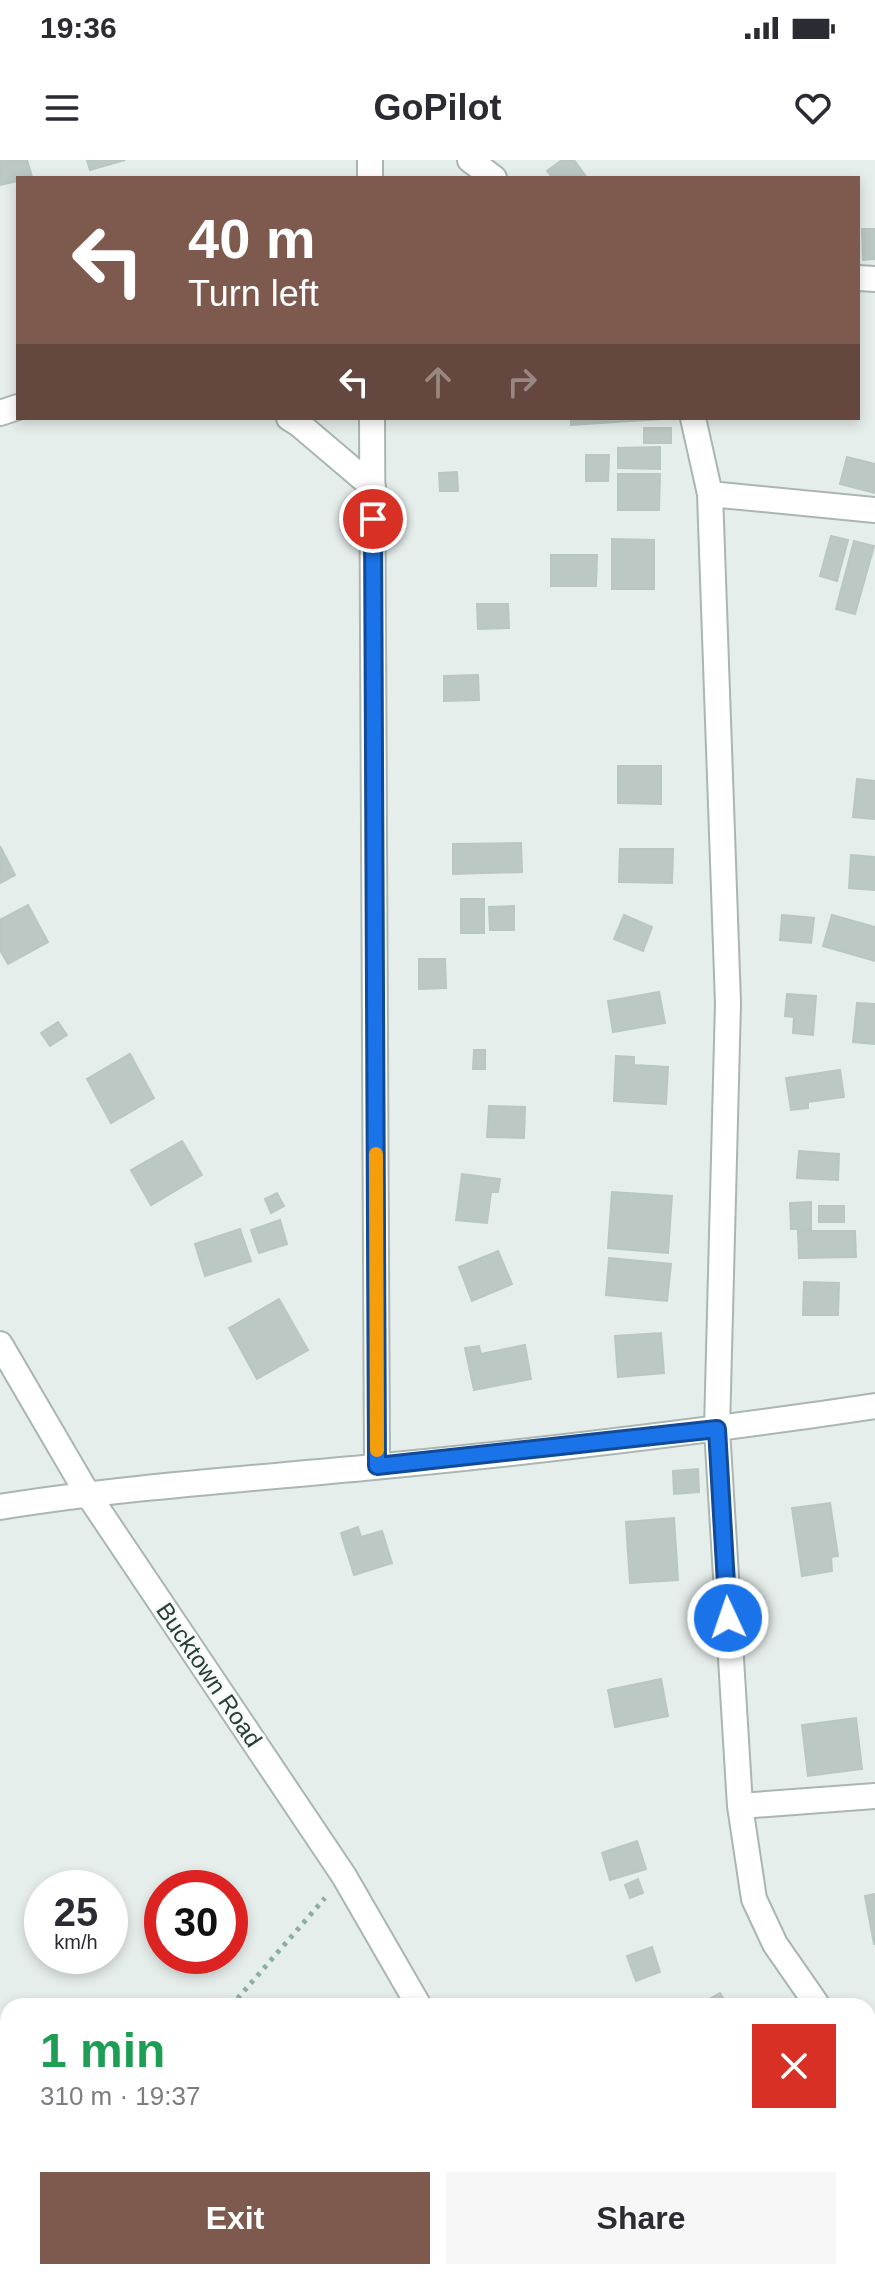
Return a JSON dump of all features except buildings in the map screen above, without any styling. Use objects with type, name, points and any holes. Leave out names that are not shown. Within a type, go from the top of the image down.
[{"type":"street","points":[[470,160],[491,176]]},
{"type":"street","points":[[291,420],[373,487]]},
{"type":"street","points":[[372,420],[377,1466]]},
{"type":"street","points":[[693,420],[710,494],[728,1003],[717,1429],[740,1806],[754,1899],[775,1944],[812,1998]]},
{"type":"street","points":[[710,494],[875,510]]},
{"type":"street","name":"Bucktown Road","points":[[0,1344],[87,1493],[344,1876],[414,1998]]},
{"type":"street","points":[[0,1507],[87,1493],[377,1466],[717,1429],[875,1406]]},
{"type":"street","points":[[740,1806],[875,1796]]},
{"type":"path","points":[[238,1998],[344,1876]]},
{"type":"slow traffic","points":[[376,1154],[377,1450]]},
{"type":"route","points":[[373,519],[377,1466],[717,1429],[728,1618]]}]
